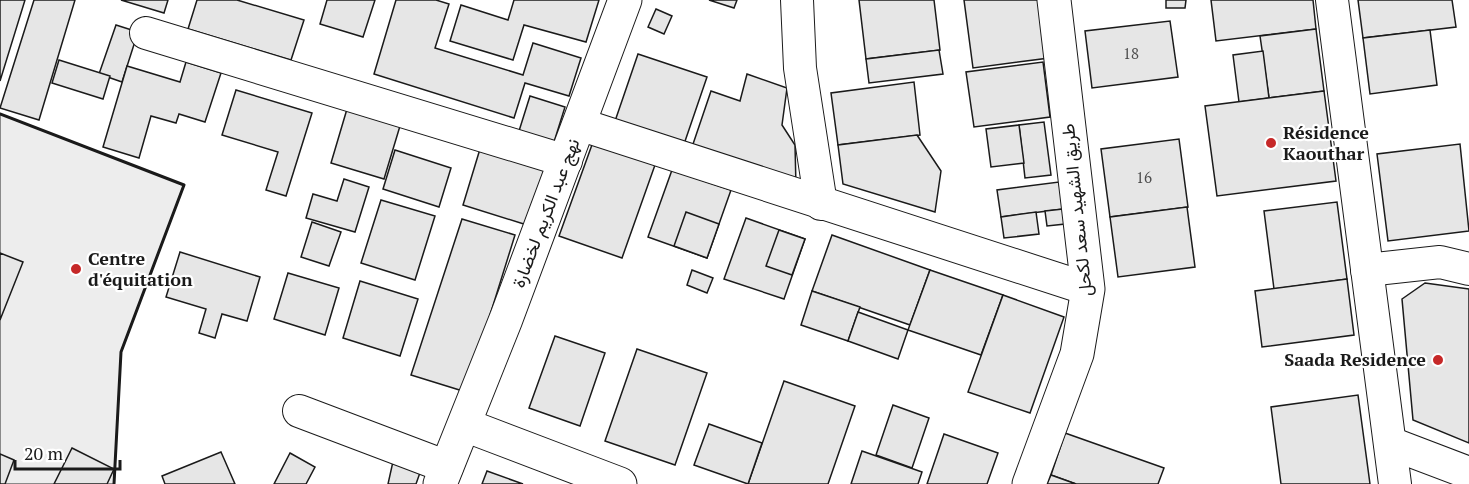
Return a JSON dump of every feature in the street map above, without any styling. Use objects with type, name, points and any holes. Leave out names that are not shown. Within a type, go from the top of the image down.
[{"type":"main road","name":"نهج عبد الكريم لخضارة","points":[[443,476],[465,425],[566,161],[625,0]]},
{"type":"main road","name":"طريق الشهيد سعد لكحل","points":[[1029,484],[1077,354],[1088,290],[1054,0]]},
{"type":"main road","points":[[465,425],[620,484]]},
{"type":"street","points":[[797,0],[800,68],[821,204]]},
{"type":"street","points":[[1332,0],[1395,484]]},
{"type":"street","points":[[146,33],[566,161]]},
{"type":"street","points":[[579,123],[1088,290]]},
{"type":"street","points":[[1367,270],[1440,262],[1469,269]]},
{"type":"street","points":[[299,411],[443,476]]},
{"type":"street","points":[[1390,443],[1469,473]]},
{"type":"shaded area","name":"Centre d'équitation","points":[[0,114],[184,185],[121,352],[114,484],[0,484]]},
{"type":"building","points":[[0,0],[25,0],[0,81]]},
{"type":"building","points":[[34,0],[75,0],[39,120],[0,108]]},
{"type":"building","points":[[121,0],[168,0],[164,13]]},
{"type":"building","points":[[197,0],[237,0],[304,20],[291,60],[188,29]]},
{"type":"building","points":[[327,0],[375,0],[363,37],[320,24]]},
{"type":"building","points":[[396,0],[436,0],[449,4],[435,48],[523,75],[533,43],[581,58],[569,96],[525,83],[514,118],[374,74]]},
{"type":"building","points":[[514,0],[599,0],[586,42],[524,25],[513,60],[450,41],[461,5],[508,20]]},
{"type":"building","points":[[709,0],[737,0],[734,8]]},
{"type":"building","points":[[859,0],[934,0],[940,50],[866,59]]},
{"type":"building","points":[[964,0],[1042,0],[1049,58],[973,68]]},
{"type":"building","points":[[1166,0],[1186,0],[1185,8],[1166,8]]},
{"type":"building","points":[[1211,0],[1313,0],[1316,29],[1216,41]]},
{"type":"building","points":[[1358,0],[1452,0],[1456,27],[1363,38]]},
{"type":"building","points":[[656,9],[672,16],[664,34],[648,27]]},
{"type":"building","points":[[1170,21],[1178,77],[1092,88],[1085,31]]},
{"type":"building","points":[[116,25],[138,32],[122,82],[99,74]]},
{"type":"building","points":[[1316,29],[1324,91],[1269,98],[1260,36]]},
{"type":"building","points":[[1430,30],[1437,85],[1370,94],[1363,38]]},
{"type":"building","points":[[939,50],[943,74],[869,83],[866,59]]},
{"type":"building","points":[[1263,51],[1269,98],[1239,102],[1233,55]]},
{"type":"building","points":[[638,54],[707,77],[682,150],[613,127]]},
{"type":"building","points":[[59,60],[110,76],[103,99],[52,83]]},
{"type":"building","points":[[186,62],[221,73],[205,122],[179,114],[176,123],[151,116],[139,158],[103,147],[127,66],[180,82]]},
{"type":"building","points":[[1043,62],[1050,117],[974,127],[966,72]]},
{"type":"building","points":[[747,74],[787,88],[782,125],[795,145],[796,187],[691,150],[711,91],[740,101]]},
{"type":"building","points":[[914,82],[920,135],[838,145],[831,93]]},
{"type":"building","points":[[236,90],[312,113],[286,196],[266,190],[278,152],[222,135]]},
{"type":"building","name":"Résidence Kaouthar","points":[[1324,91],[1336,181],[1217,196],[1205,106]]},
{"type":"building","points":[[530,96],[565,107],[554,142],[519,131]]},
{"type":"building","points":[[347,109],[400,126],[384,179],[331,163]]},
{"type":"building","points":[[1044,122],[1051,175],[1025,178],[1019,125]]},
{"type":"building","points":[[1019,125],[1024,163],[991,167],[986,129]]},
{"type":"building","points":[[917,135],[941,171],[935,212],[843,184],[838,145]]},
{"type":"building","points":[[1179,139],[1188,207],[1110,217],[1101,149]]},
{"type":"building","points":[[593,142],[655,165],[622,258],[559,236]]},
{"type":"building","points":[[1460,144],[1469,231],[1388,241],[1377,154]]},
{"type":"building","points":[[480,149],[545,168],[527,225],[463,205]]},
{"type":"building","points":[[395,150],[451,168],[439,207],[383,189]]},
{"type":"building","points":[[672,170],[731,190],[707,258],[648,237]]},
{"type":"building","points":[[344,179],[369,187],[355,232],[306,218],[313,194],[337,201]]},
{"type":"building","points":[[1059,182],[1063,209],[1001,217],[997,190]]},
{"type":"building","points":[[381,200],[435,216],[415,280],[361,263]]},
{"type":"building","points":[[1337,202],[1347,279],[1274,289],[1264,211]]},
{"type":"building","points":[[1187,207],[1195,267],[1118,277],[1110,217]]},
{"type":"building","points":[[1063,209],[1065,224],[1047,226],[1045,211]]},
{"type":"building","points":[[686,212],[719,224],[707,258],[674,246]]},
{"type":"building","points":[[1036,212],[1039,234],[1004,238],[1001,217]]},
{"type":"building","points":[[746,218],[805,239],[784,299],[724,279]]},
{"type":"building","points":[[462,219],[515,235],[466,392],[411,375]]},
{"type":"building","points":[[312,222],[341,232],[329,266],[301,257]]},
{"type":"building","points":[[779,230],[805,239],[792,275],[766,266]]},
{"type":"building","points":[[832,235],[930,270],[910,325],[812,291]]},
{"type":"building","points":[[180,252],[260,277],[247,321],[222,314],[215,338],[199,333],[206,309],[166,297]]},
{"type":"building","points":[[0,253],[23,262],[0,320]]},
{"type":"building","points":[[692,270],[713,278],[707,293],[687,285]]},
{"type":"building","points":[[930,270],[1003,295],[981,355],[908,330]]},
{"type":"building","points":[[288,273],[339,288],[325,335],[274,319]]},
{"type":"building","points":[[1347,279],[1354,335],[1262,347],[1255,291]]},
{"type":"building","points":[[360,281],[418,299],[400,356],[343,338]]},
{"type":"building","name":"Saada Residence","points":[[1425,283],[1469,289],[1469,443],[1413,420],[1402,299]]},
{"type":"building","points":[[812,291],[860,307],[848,341],[801,325]]},
{"type":"building","points":[[1003,295],[1064,317],[1030,413],[968,392]]},
{"type":"building","points":[[858,312],[908,330],[898,359],[848,341]]},
{"type":"building","points":[[555,336],[605,353],[580,426],[529,408]]},
{"type":"building","points":[[637,349],[707,373],[675,465],[605,441]]},
{"type":"building","points":[[784,381],[855,406],[828,484],[748,484]]},
{"type":"building","points":[[1358,395],[1370,484],[1281,484],[1271,407]]},
{"type":"building","points":[[893,405],[929,418],[912,468],[876,455]]},
{"type":"building","points":[[709,424],[762,443],[748,484],[694,465]]},
{"type":"building","points":[[1065,433],[1164,468],[1158,484],[1076,484],[1051,475]]},
{"type":"building","points":[[944,434],[998,453],[987,484],[927,484]]},
{"type":"building","points":[[72,448],[114,469],[107,484],[54,484]]},
{"type":"building","points":[[862,451],[922,472],[918,484],[851,484]]},
{"type":"building","points":[[221,452],[235,484],[165,484],[162,476]]},
{"type":"building","points":[[290,453],[315,467],[306,484],[274,484]]},
{"type":"building","points":[[0,454],[14,460],[5,484],[0,484]]},
{"type":"building","points":[[394,457],[422,467],[416,484],[388,484]]},
{"type":"building","points":[[487,471],[523,484],[482,484]]},
{"type":"building","points":[[1051,475],[1076,484],[1047,484]]},
{"type":"wall","points":[[0,114],[184,185],[121,352],[114,484]]},
{"type":"place","name":"Résidence Kaouthar","points":[[1271,143]]},
{"type":"place","name":"Centre d'équitation","points":[[76,269]]},
{"type":"place","name":"Saada Residence","points":[[1438,360]]}]
